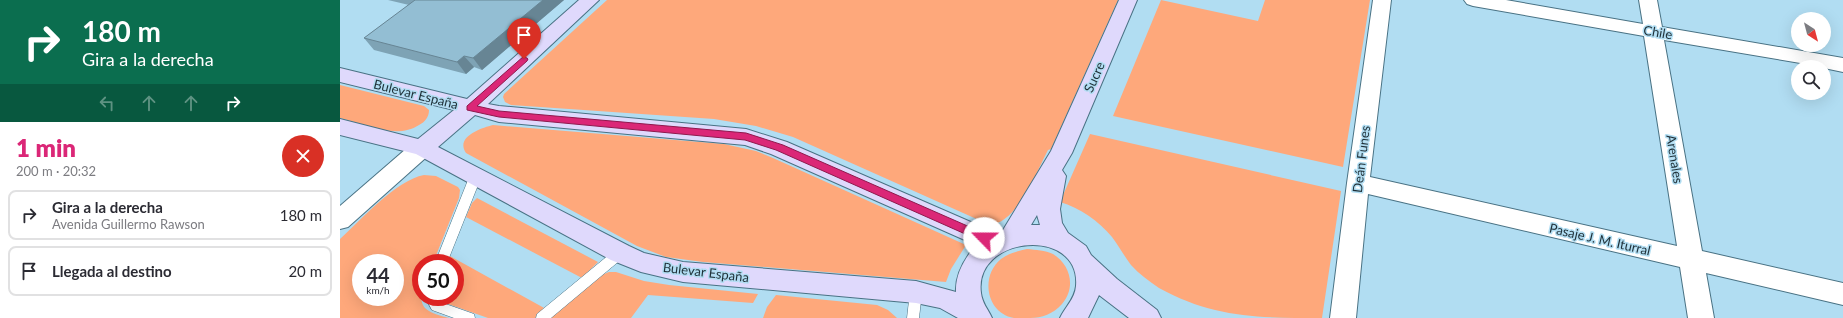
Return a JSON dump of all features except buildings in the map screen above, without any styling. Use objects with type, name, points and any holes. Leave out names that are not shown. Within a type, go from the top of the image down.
[{"type":"main road","points":[[422,148],[470,108],[590,0]]},
{"type":"main road","name":"Sucre","points":[[1059,240],[1050,225],[1047,209],[1061,154],[1128,0]]},
{"type":"main road","name":"Bulevar España","points":[[340,75],[499,114],[746,137],[780,148],[973,234],[1004,240]]},
{"type":"main road","name":"Bulevar España","points":[[340,127],[422,148],[476,175],[620,253],[641,262],[683,272],[916,292],[956,302],[978,317]]},
{"type":"main road","name":"Sucre","points":[[1004,240],[1061,154]]},
{"type":"main road","points":[[978,317],[970,304],[967,290],[969,277],[975,263],[984,252],[1004,240],[1034,234],[1044,235],[1059,240],[1074,249],[1084,263],[1108,287],[1148,318]]},
{"type":"main road","points":[[1073,318],[1080,310],[1088,295],[1089,279],[1084,263]]},
{"type":"street","name":"Deán Funes","points":[[1343,318],[1358,183],[1382,0]]},
{"type":"street","name":"Chile","points":[[1473,0],[1843,65]]},
{"type":"street","name":"Arenales","points":[[1648,0],[1701,318]]},
{"type":"street","points":[[340,220],[422,148]]},
{"type":"street","name":"Pasaje J. M. Iturral","points":[[1358,183],[1843,294]]},
{"type":"lane","points":[[445,254],[476,175]]},
{"type":"lane","points":[[542,318],[620,253]]},
{"type":"lane","points":[[913,318],[916,292]]},
{"type":"lane","points":[[436,306],[469,318]]},
{"type":"shaded area","points":[[607,0],[1118,0],[1051,149],[1048,150],[1025,195],[1009,215],[1000,222],[990,225],[793,137],[756,126],[714,119],[511,105],[505,102],[503,97],[504,94]]},
{"type":"shaded area","points":[[1161,0],[1258,21],[1265,0],[1370,0],[1343,167],[1113,116]]},
{"type":"shaded area","points":[[340,85],[424,106],[429,110],[428,115],[425,121],[421,124],[410,129],[400,131],[390,131],[370,127],[340,118]]},
{"type":"shaded area","points":[[493,125],[724,144],[756,151],[966,245],[951,269],[946,282],[703,262],[666,257],[637,246],[466,153],[464,142],[467,138],[482,128]]},
{"type":"shaded area","points":[[1090,134],[1341,191],[1322,318],[1278,318],[1218,311],[1179,298],[1159,288],[1144,277],[1131,265],[1112,237],[1101,226],[1082,211],[1060,202]]},
{"type":"shaded area","points":[[424,175],[436,176],[458,187],[460,190],[459,198],[437,254],[412,254],[412,306],[424,306],[430,312],[449,318],[340,318],[340,239],[379,202],[402,184],[413,178]]},
{"type":"shaded area","points":[[477,198],[598,262],[582,278],[466,217],[472,203]]},
{"type":"shaded area","points":[[1027,249],[1040,250],[1053,254],[1064,264],[1070,277],[1069,291],[1062,304],[1047,315],[1030,318],[1014,318],[1005,315],[997,309],[992,302],[989,293],[990,275],[994,266],[1001,259],[1017,251]]},
{"type":"shaded area","points":[[464,264],[546,309],[535,318],[488,318],[454,306],[464,306]]},
{"type":"shaded area","points":[[616,272],[644,281],[669,285],[758,294],[753,303],[648,295],[631,318],[547,318],[604,274]]},
{"type":"shaded area","points":[[776,295],[877,305],[888,310],[897,318],[763,318],[767,307]]},
{"type":"route","points":[[524,59],[470,108],[499,114],[724,134],[759,140],[984,238]]}]
